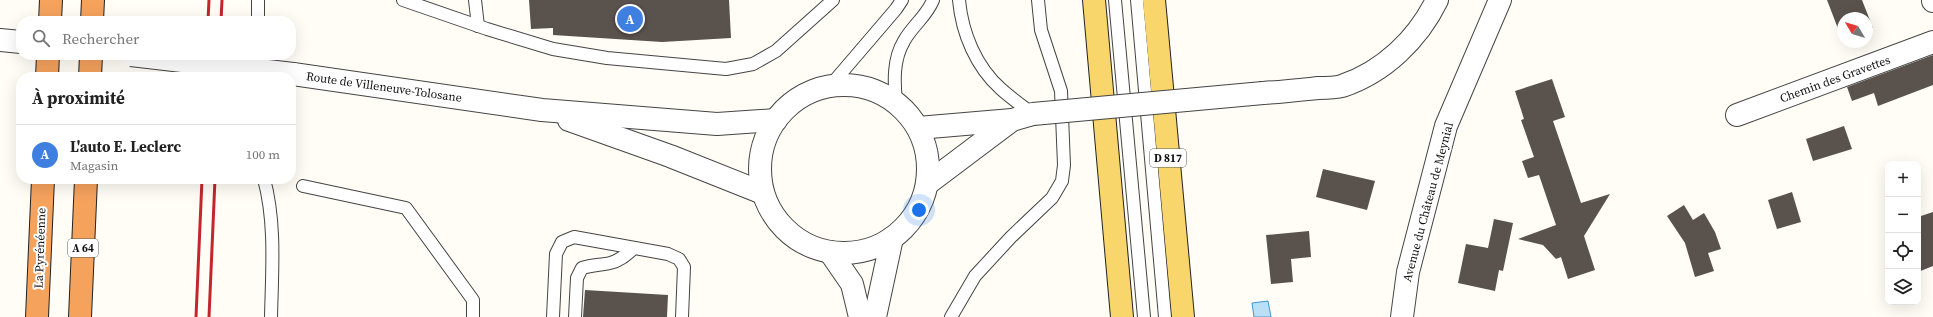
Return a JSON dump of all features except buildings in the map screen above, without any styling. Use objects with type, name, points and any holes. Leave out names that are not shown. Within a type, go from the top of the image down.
[{"type":"highway","points":[[50,0],[50,16]]},
{"type":"highway","points":[[92,16],[93,0]]},
{"type":"highway","points":[[47,72],[48,60]]},
{"type":"highway","points":[[90,72],[91,60]]},
{"type":"highway","name":"La Pyrénéenne","points":[[37,317],[43,184]]},
{"type":"highway","name":"A 64","points":[[80,317],[86,184]]},
{"type":"main road","points":[[1094,0],[1122,317]]},
{"type":"main road","name":"D 817","points":[[1154,0],[1183,317]]},
{"type":"street","points":[[918,128],[1012,120],[1032,114],[1341,86],[1367,75],[1390,59],[1410,41],[1425,23],[1437,0]]},
{"type":"street","name":"Avenue du Château de Meynial","points":[[1402,317],[1408,272],[1446,126],[1500,0]]},
{"type":"street","points":[[0,40],[16,42]]},
{"type":"street","name":"Chemin des Gravettes","points":[[1737,115],[1933,42]]},
{"type":"street","name":"Route de Villeneuve-Tolosane","points":[[174,60],[276,72]]},
{"type":"street","name":"Route de Villeneuve-Tolosane","points":[[296,74],[542,110],[717,124],[776,120]]},
{"type":"street","points":[[831,85],[854,85],[876,91],[896,102],[909,114],[918,128],[927,155],[927,184],[920,205],[908,223],[892,238],[873,248],[852,253],[830,252],[808,245],[788,232],[773,215],[764,193],[760,168],[764,143],[776,120],[791,104],[810,92],[831,85]]},
{"type":"street","name":"Route de Villeneuve-Tolosane","points":[[542,110],[670,156],[764,193]]},
{"type":"street","points":[[927,184],[1012,120]]},
{"type":"street","points":[[875,317],[892,238]]},
{"type":"street","points":[[830,252],[852,284],[860,317]]},
{"type":"lane","points":[[258,0],[258,16]]},
{"type":"lane","points":[[403,0],[478,26],[553,49],[600,57],[726,69],[753,64],[776,51],[833,0]]},
{"type":"lane","points":[[476,0],[478,26]]},
{"type":"lane","points":[[831,85],[902,0]]},
{"type":"lane","points":[[896,102],[894,77],[898,55],[904,41],[934,0]]},
{"type":"lane","points":[[959,0],[964,26],[971,49],[1000,89],[1032,114]]},
{"type":"lane","points":[[951,317],[975,276],[1011,237],[1052,198],[1062,181],[1064,165],[1061,91],[1041,30],[1038,0]]},
{"type":"lane","points":[[1115,0],[1144,317]]},
{"type":"lane","points":[[1137,0],[1165,317]]},
{"type":"lane","points":[[259,60],[259,72]]},
{"type":"lane","points":[[265,184],[271,204],[272,279],[270,317]]},
{"type":"lane","points":[[303,186],[406,208],[474,300],[473,317]]},
{"type":"lane","points":[[552,317],[556,254],[562,242],[574,237],[668,254],[679,259],[684,267],[682,317]]},
{"type":"lane","points":[[575,317],[577,278],[582,268],[590,265],[611,263],[621,259],[634,248]]},
{"type":"water","points":[[1268,301],[1271,317],[1254,317],[1252,303]]},
{"type":"railway","points":[[208,16],[209,0]]},
{"type":"railway","points":[[221,16],[222,0]]},
{"type":"railway","points":[[206,72],[207,60]]},
{"type":"railway","points":[[219,72],[220,60]]},
{"type":"railway","points":[[196,317],[202,184]]},
{"type":"railway","points":[[209,317],[215,184]]},
{"type":"place","name":"L'auto E. Leclerc","points":[[630,19]]}]
